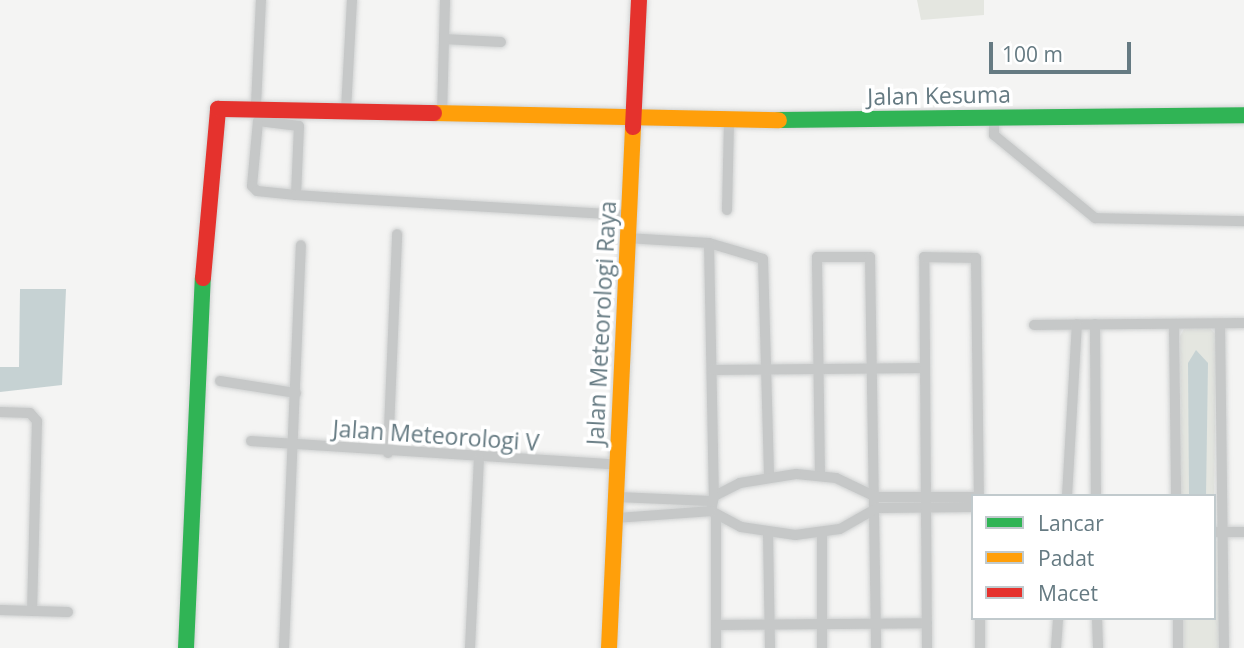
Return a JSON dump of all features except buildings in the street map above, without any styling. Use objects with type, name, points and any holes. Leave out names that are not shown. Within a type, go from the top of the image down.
[{"type":"street","points":[[256,105],[261,0]]},
{"type":"street","points":[[346,110],[352,0]]},
{"type":"street","points":[[442,115],[445,0]]},
{"type":"street","name":"Jalan Meteorologi Raya","points":[[609,648],[639,0]]},
{"type":"street","points":[[444,39],[501,42]]},
{"type":"street","name":"Jalan Kesuma","points":[[186,648],[213,116],[222,108],[256,105],[635,122],[1244,115]]},
{"type":"street","points":[[994,117],[994,135],[1095,218],[1244,221]]},
{"type":"street","points":[[727,210],[729,120]]},
{"type":"street","points":[[296,195],[298,124],[258,121],[252,188],[296,195],[628,215]]},
{"type":"street","points":[[388,453],[397,234]]},
{"type":"street","points":[[627,238],[709,243],[757,256],[767,266],[769,478]]},
{"type":"street","points":[[709,243],[716,648]]},
{"type":"street","points":[[284,648],[295,446],[301,245]]},
{"type":"street","points":[[820,475],[817,257],[870,257],[876,503],[876,648]]},
{"type":"street","points":[[927,648],[924,257],[976,258],[979,494]]},
{"type":"street","points":[[1034,325],[1244,323]]},
{"type":"street","points":[[1067,494],[1077,324]]},
{"type":"street","points":[[1095,324],[1096,494]]},
{"type":"street","points":[[1174,324],[1176,494]]},
{"type":"street","points":[[1220,324],[1219,532],[1224,648]]},
{"type":"street","points":[[713,369],[925,368]]},
{"type":"street","points":[[220,381],[296,393]]},
{"type":"street","points":[[0,412],[30,413],[37,421],[32,611]]},
{"type":"street","name":"Jalan Meteorologi V","points":[[251,441],[479,459],[618,465]]},
{"type":"street","points":[[470,648],[479,459]]},
{"type":"street","points":[[713,506],[769,478],[820,475],[876,503],[971,497]]},
{"type":"street","points":[[617,497],[645,506],[713,506],[768,533],[822,532],[864,520],[876,503]]},
{"type":"street","points":[[926,502],[971,507]]},
{"type":"street","points":[[616,518],[645,506]]},
{"type":"street","points":[[822,532],[822,648]]},
{"type":"street","points":[[1219,532],[1244,532]]},
{"type":"street","points":[[768,533],[770,648]]},
{"type":"street","points":[[0,610],[68,612]]},
{"type":"street","points":[[980,620],[980,648]]},
{"type":"street","points":[[1056,648],[1058,620]]},
{"type":"street","points":[[1097,620],[1098,648]]},
{"type":"street","points":[[1178,620],[1178,648]]},
{"type":"street","points":[[716,625],[927,624]]},
{"type":"shaded area","points":[[917,0],[984,0],[984,15],[921,20]]},
{"type":"shaded area","points":[[20,289],[66,289],[62,385],[0,392],[0,367],[19,367]]},
{"type":"shaded area","points":[[1210,328],[1216,335],[1214,494],[1181,494],[1180,336],[1184,329]]},
{"type":"shaded area","points":[[1196,350],[1208,363],[1206,494],[1189,494],[1188,363]]},
{"type":"shaded area","points":[[1216,540],[1220,544],[1221,648],[1182,648],[1182,620],[1216,620]]},
{"type":"traffic: fast","points":[[779,120],[1244,115]]},
{"type":"traffic: fast","points":[[186,648],[203,278]]},
{"type":"traffic: slow","points":[[434,113],[779,120]]},
{"type":"traffic: slow","points":[[609,648],[633,127]]},
{"type":"traffic: jam","points":[[633,127],[639,0]]},
{"type":"traffic: jam","points":[[203,278],[218,109],[434,113]]}]
